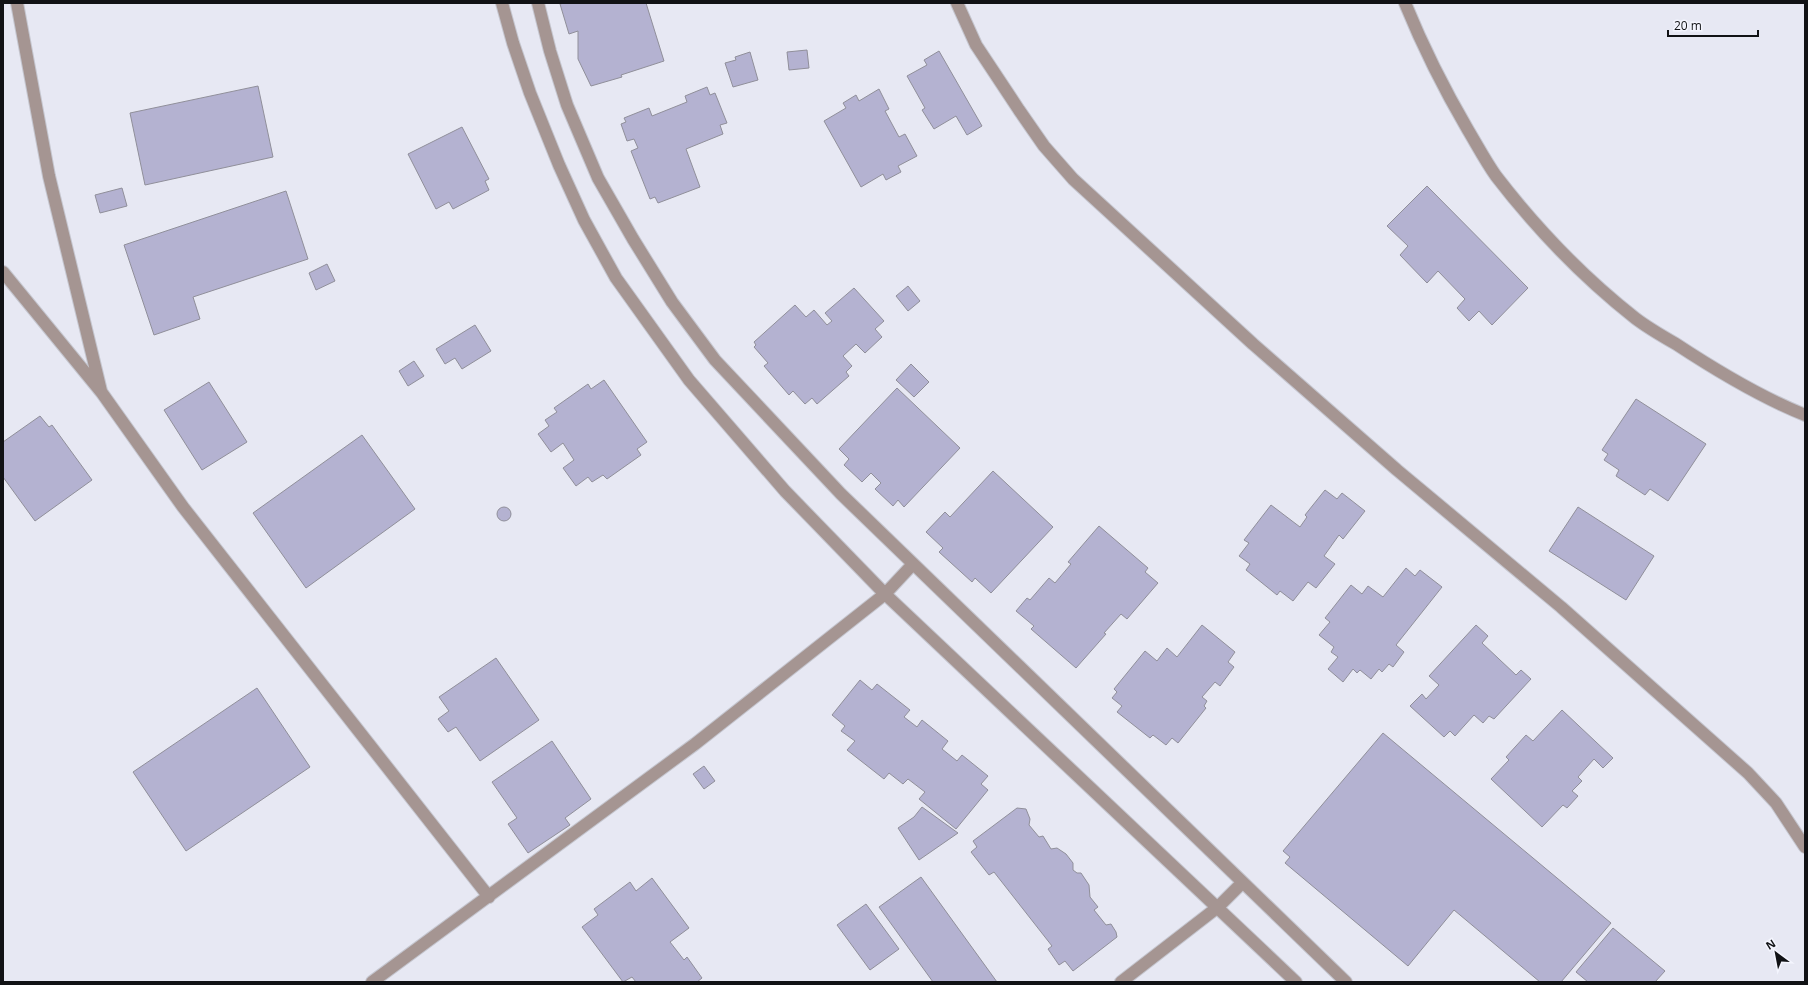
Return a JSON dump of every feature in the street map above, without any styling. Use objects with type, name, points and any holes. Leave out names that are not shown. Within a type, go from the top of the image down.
[{"type":"street","points":[[17,3],[49,176],[102,393]]},
{"type":"street","points":[[502,3],[528,86],[559,165],[584,220],[616,278],[689,380],[785,491],[885,594],[1296,982]]},
{"type":"street","points":[[538,3],[550,51],[567,104],[598,178],[633,239],[672,302],[715,360],[841,494],[1346,982]]},
{"type":"street","points":[[957,3],[976,45],[1014,104],[1044,146],[1073,179],[1271,360],[1397,470],[1561,607],[1748,773],[1776,803],[1805,847]]},
{"type":"street","points":[[1405,3],[1421,41],[1447,94],[1475,143],[1496,175],[1546,236],[1585,274],[1636,318],[1710,367],[1783,406],[1805,415]]},
{"type":"street","points":[[3,272],[102,393],[183,507],[489,897]]},
{"type":"street","points":[[372,982],[696,744],[885,594],[913,564]]},
{"type":"street","points":[[1121,982],[1218,907],[1242,883]]},
{"type":"building","points":[[646,3],[664,61],[621,75],[622,77],[591,86],[578,59],[578,31],[569,34],[560,4]]},
{"type":"building","points":[[807,50],[809,68],[789,70],[787,52]]},
{"type":"building","points":[[939,51],[982,126],[967,135],[956,116],[934,129],[922,110],[925,108],[907,76],[927,65],[924,60]]},
{"type":"building","points":[[750,52],[758,80],[733,87],[725,63],[736,60],[735,57]]},
{"type":"building","points":[[258,86],[273,157],[145,185],[130,113]]},
{"type":"building","points":[[707,87],[710,95],[715,93],[727,123],[720,125],[723,134],[686,149],[700,187],[658,203],[655,197],[650,199],[631,151],[638,148],[634,139],[627,141],[621,124],[626,122],[624,118],[649,108],[652,116],[687,102],[685,96]]},
{"type":"building","points":[[879,89],[889,109],[885,111],[899,137],[905,134],[917,156],[898,166],[901,172],[886,180],[883,174],[861,187],[824,121],[846,108],[843,103],[856,95],[859,101]]},
{"type":"building","points":[[462,127],[489,179],[485,181],[489,190],[453,209],[449,202],[436,209],[408,154]]},
{"type":"building","points":[[1427,186],[1528,288],[1492,325],[1479,311],[1469,321],[1457,308],[1465,299],[1438,271],[1427,283],[1400,255],[1408,246],[1387,226]]},
{"type":"building","points":[[122,188],[127,206],[100,213],[95,195]]},
{"type":"building","points":[[286,191],[308,259],[193,297],[200,319],[154,335],[124,245]]},
{"type":"building","points":[[327,264],[335,281],[316,290],[309,273]]},
{"type":"building","points":[[908,286],[920,301],[908,311],[896,296]]},
{"type":"building","points":[[854,288],[884,321],[875,329],[882,337],[865,353],[856,344],[843,356],[852,366],[846,372],[849,376],[817,404],[812,398],[805,404],[793,391],[789,395],[764,366],[768,363],[754,347],[756,345],[754,342],[795,305],[806,317],[814,310],[827,325],[832,321],[825,313]]},
{"type":"building","points":[[475,325],[491,351],[462,369],[455,358],[445,364],[436,349]]},
{"type":"building","points":[[414,361],[424,376],[408,386],[399,371]]},
{"type":"building","points":[[911,364],[929,382],[914,397],[896,380]]},
{"type":"building","points":[[604,380],[647,442],[637,449],[641,455],[607,479],[603,475],[592,482],[588,477],[576,486],[563,468],[574,460],[563,443],[551,452],[538,434],[549,426],[545,420],[557,412],[554,408],[588,384],[591,389]]},
{"type":"building","points":[[209,382],[247,442],[202,470],[164,410]]},
{"type":"building","points":[[897,388],[960,448],[904,507],[898,500],[893,506],[875,489],[881,483],[871,473],[862,482],[844,465],[849,459],[839,449]]},
{"type":"building","points":[[1636,399],[1706,444],[1668,501],[1650,489],[1645,495],[1616,476],[1619,470],[1604,460],[1608,454],[1602,450]]},
{"type":"building","points":[[40,416],[49,427],[52,425],[92,480],[35,521],[3,477],[3,442]]},
{"type":"building","points":[[362,435],[415,509],[306,588],[253,513]]},
{"type":"building","points":[[993,471],[1053,527],[991,593],[975,578],[972,582],[939,552],[943,548],[926,532],[945,512],[950,517]]},
{"type":"building","points":[[1325,490],[1337,499],[1342,493],[1365,511],[1343,539],[1339,535],[1324,556],[1335,564],[1316,588],[1308,582],[1293,601],[1280,591],[1277,595],[1246,570],[1250,564],[1239,556],[1249,543],[1244,540],[1271,505],[1300,527],[1307,517],[1305,515]]},
{"type":"building","points":[[501,507],[507,507],[511,511],[511,517],[507,521],[501,521],[497,517],[497,511]]},
{"type":"building","points":[[1578,507],[1654,556],[1626,600],[1549,551]]},
{"type":"building","points":[[1099,526],[1148,568],[1145,572],[1158,583],[1127,619],[1121,614],[1104,633],[1106,634],[1076,668],[1031,629],[1034,626],[1016,611],[1027,598],[1030,600],[1049,578],[1055,583],[1071,564],[1068,562]]},
{"type":"building","points":[[1406,568],[1415,576],[1420,570],[1442,587],[1396,645],[1404,652],[1393,667],[1389,664],[1382,672],[1379,669],[1371,679],[1360,670],[1357,673],[1353,669],[1343,682],[1328,669],[1338,657],[1331,652],[1334,647],[1319,635],[1330,622],[1325,618],[1351,585],[1362,594],[1368,586],[1383,597]]},
{"type":"building","points":[[1202,625],[1235,652],[1228,662],[1234,667],[1220,686],[1215,682],[1202,697],[1207,701],[1204,706],[1206,708],[1178,743],[1172,738],[1166,745],[1153,735],[1150,738],[1117,712],[1122,706],[1112,698],[1117,692],[1114,689],[1145,651],[1157,661],[1167,648],[1177,657]]},
{"type":"building","points":[[1476,625],[1488,636],[1482,643],[1516,675],[1521,670],[1531,679],[1494,719],[1489,716],[1483,723],[1474,715],[1455,736],[1450,731],[1444,737],[1410,706],[1422,694],[1426,699],[1439,685],[1429,676]]},
{"type":"building","points":[[496,658],[539,720],[480,761],[456,727],[448,732],[438,719],[449,711],[439,697]]},
{"type":"building","points":[[860,680],[872,690],[877,684],[910,710],[904,717],[917,727],[922,720],[948,741],[942,749],[957,761],[962,755],[988,776],[981,784],[988,790],[956,829],[919,799],[925,792],[908,779],[903,784],[889,773],[884,779],[847,750],[855,741],[841,731],[845,726],[832,715]]},
{"type":"building","points":[[257,688],[310,767],[186,851],[133,772]]},
{"type":"building","points":[[1562,710],[1613,758],[1603,768],[1594,759],[1578,777],[1582,781],[1572,791],[1578,796],[1567,808],[1563,805],[1542,827],[1491,779],[1509,760],[1506,757],[1526,735],[1533,741]]},
{"type":"building","points":[[1383,733],[1611,923],[1561,982],[1540,982],[1454,910],[1408,966],[1285,863],[1290,857],[1283,851]]},
{"type":"building","points":[[552,741],[591,799],[565,818],[570,825],[528,853],[508,824],[517,818],[492,782]]},
{"type":"building","points":[[704,766],[715,781],[704,789],[693,774]]},
{"type":"building","points":[[922,807],[958,833],[919,860],[898,828],[914,817]]},
{"type":"building","points":[[1017,808],[1026,809],[1030,819],[1029,825],[1039,837],[1043,836],[1051,849],[1057,848],[1066,854],[1073,863],[1073,870],[1077,873],[1081,873],[1089,885],[1090,897],[1098,907],[1094,910],[1106,925],[1111,924],[1116,932],[1117,937],[1073,971],[1065,961],[1059,965],[1048,949],[1052,946],[994,872],[989,875],[971,852],[977,847],[973,841]]},
{"type":"building","points":[[921,877],[997,982],[933,982],[879,907]]},
{"type":"building","points":[[652,878],[689,928],[670,942],[684,960],[687,957],[702,978],[697,982],[636,982],[632,977],[623,982],[582,927],[598,915],[594,909],[630,882],[636,891]]},
{"type":"building","points":[[866,904],[899,949],[870,970],[837,925]]},
{"type":"building","points":[[1613,928],[1665,971],[1655,982],[1588,982],[1576,972]]}]
